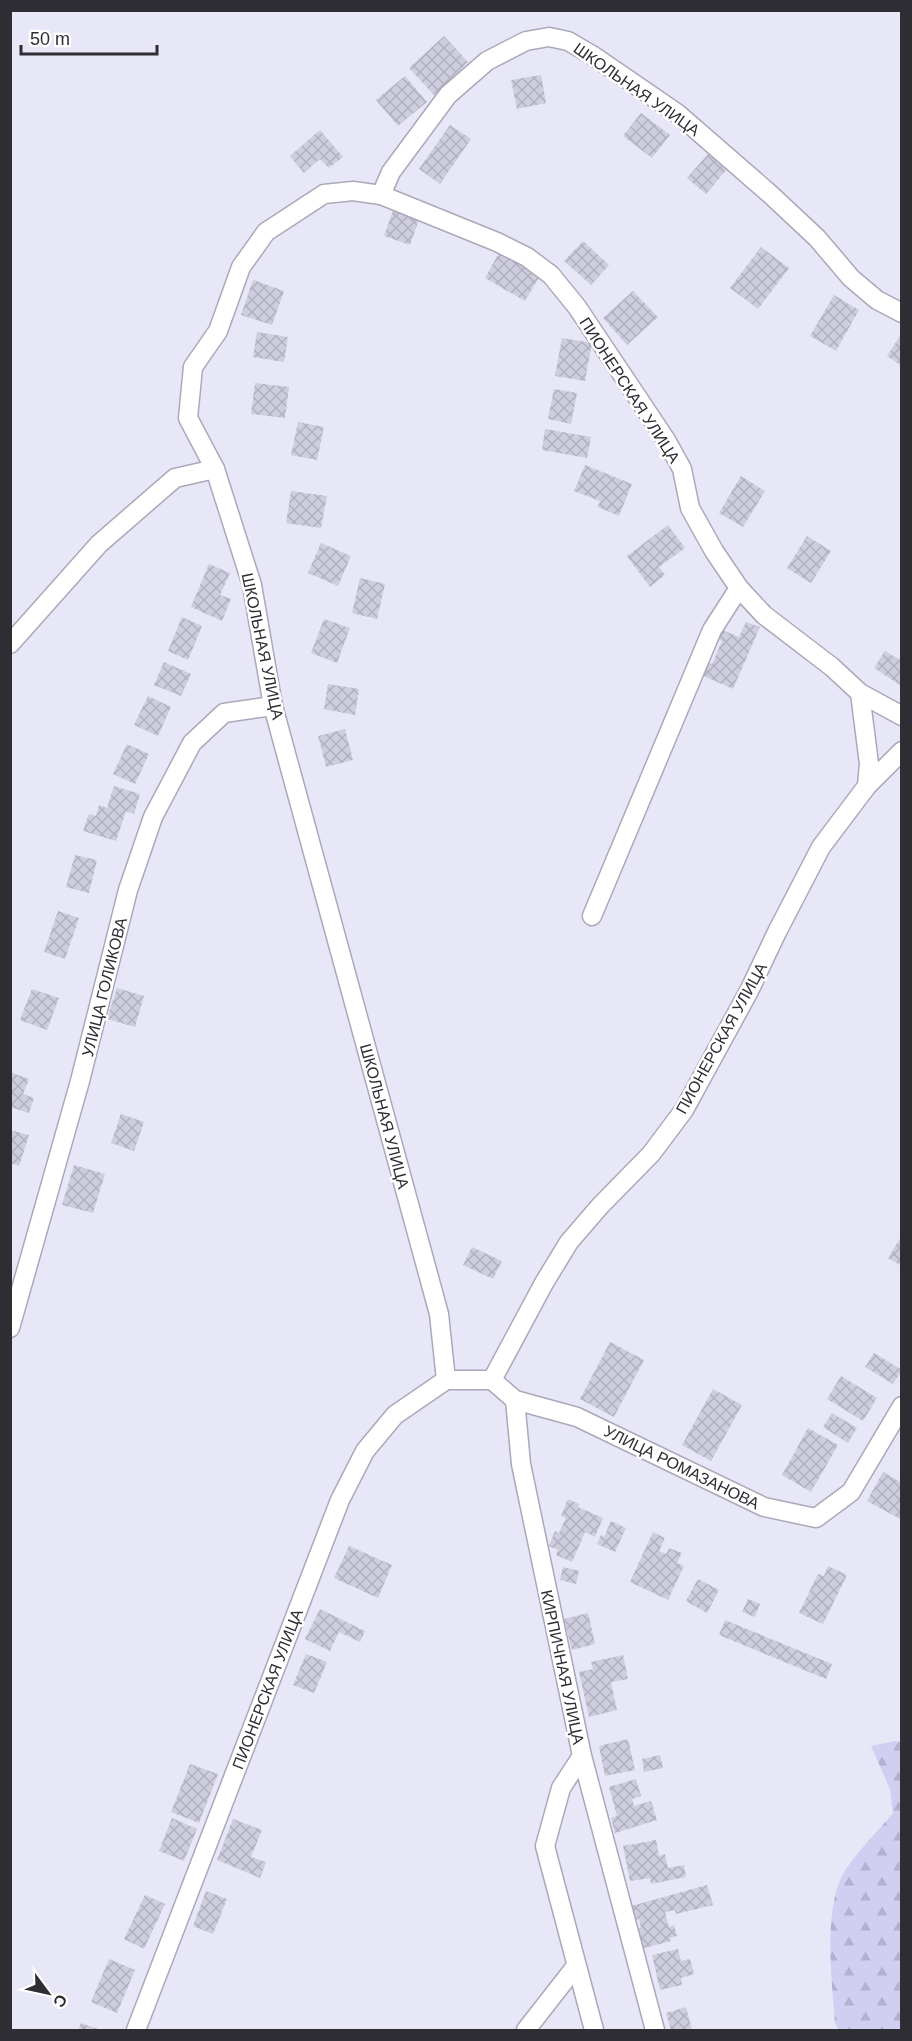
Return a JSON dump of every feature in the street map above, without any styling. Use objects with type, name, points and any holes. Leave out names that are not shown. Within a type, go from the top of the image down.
[{"type":"street","name":"ШКОЛЬНАЯ УЛИЦА","points":[[446,1380],[439,1314],[273,706],[252,585],[215,469],[188,418],[193,367],[218,331],[241,267],[266,232],[324,194],[353,191],[381,195],[391,172],[448,95],[488,61],[525,41],[549,37],[568,41],[592,55],[678,114],[817,238],[851,278],[877,300],[902,313]]},
{"type":"street","name":"ПИОНЕРСКАЯ УЛИЦА","points":[[381,195],[497,242],[527,257],[551,275],[577,307],[666,440],[682,469],[690,508],[714,551],[739,588],[764,615],[832,667],[860,693],[902,716]]},
{"type":"street","points":[[10,644],[99,544],[175,478],[215,469]]},
{"type":"street","points":[[592,916],[712,630],[739,588]]},
{"type":"street","points":[[860,693],[869,764],[867,786]]},
{"type":"street","name":"УЛИЦА ГОЛИКОВА","points":[[10,1328],[80,1081],[128,890],[153,817],[192,743],[224,713],[273,706]]},
{"type":"street","name":"ПИОНЕРСКАЯ УЛИЦА","points":[[492,1380],[544,1282],[569,1242],[600,1206],[651,1154],[684,1110],[749,992],[821,847],[867,786],[902,751]]},
{"type":"street","name":"ПИОНЕРСКАЯ УЛИЦА","points":[[136,2031],[340,1500],[365,1451],[395,1415],[446,1380]]},
{"type":"street","points":[[446,1380],[492,1380],[515,1400]]},
{"type":"street","name":"УЛИЦА РОМАЗАНОВА","points":[[515,1400],[578,1417],[764,1507],[816,1518],[851,1492],[902,1406]]},
{"type":"street","name":"КИРПИЧНАЯ УЛИЦА","points":[[515,1400],[521,1464],[582,1756],[561,1788],[545,1846],[594,2031]]},
{"type":"street","points":[[582,1756],[655,2031]]},
{"type":"street","points":[[526,2031],[576,1966]]},
{"type":"green space","points":[[895,1741],[902,1742],[901,2030],[839,2030],[835,2023],[830,1944],[834,1903],[846,1869],[893,1813],[890,1789],[871,1746]]},
{"type":"building","points":[[444,36],[468,62],[434,95],[409,68]]},
{"type":"building","points":[[541,75],[546,103],[517,109],[511,80]]},
{"type":"building","points":[[405,76],[427,102],[398,126],[376,100]]},
{"type":"building","points":[[641,113],[670,135],[652,158],[623,136]]},
{"type":"building","points":[[450,125],[471,139],[440,184],[419,169]]},
{"type":"building","points":[[320,130],[343,157],[329,168],[320,159],[304,173],[290,156]]},
{"type":"building","points":[[709,153],[727,169],[706,194],[687,178]]},
{"type":"building","points":[[395,205],[421,214],[410,245],[384,236]]},
{"type":"building","points":[[583,241],[609,265],[591,285],[564,261]]},
{"type":"building","points":[[761,247],[789,268],[758,309],[730,288]]},
{"type":"building","points":[[500,251],[541,274],[525,301],[485,278]]},
{"type":"building","points":[[253,280],[284,291],[272,325],[241,315]]},
{"type":"building","points":[[633,291],[658,317],[627,345],[603,318]]},
{"type":"building","points":[[834,295],[859,310],[836,351],[810,336]]},
{"type":"building","points":[[257,332],[288,337],[284,362],[253,357]]},
{"type":"building","points":[[902,333],[902,366],[887,356]]},
{"type":"building","points":[[562,338],[592,343],[585,381],[555,376]]},
{"type":"building","points":[[255,383],[289,387],[285,418],[251,414]]},
{"type":"building","points":[[554,389],[577,393],[571,424],[548,419]]},
{"type":"building","points":[[298,422],[324,427],[317,460],[291,455]]},
{"type":"building","points":[[545,429],[591,437],[587,458],[542,450]]},
{"type":"building","points":[[585,465],[632,484],[619,516],[598,507],[600,501],[574,491]]},
{"type":"building","points":[[741,476],[765,491],[743,527],[719,513]]},
{"type":"building","points":[[291,491],[327,496],[321,528],[286,523]]},
{"type":"building","points":[[668,525],[685,548],[659,567],[665,575],[650,587],[627,556]]},
{"type":"building","points":[[807,536],[831,551],[811,583],[787,568]]},
{"type":"building","points":[[321,543],[351,556],[338,586],[308,573]]},
{"type":"building","points":[[209,564],[230,573],[220,595],[231,599],[222,621],[191,607]]},
{"type":"building","points":[[360,578],[385,584],[377,619],[352,613]]},
{"type":"building","points":[[182,617],[202,626],[188,660],[168,651]]},
{"type":"building","points":[[324,619],[350,628],[337,663],[311,653]]},
{"type":"building","points":[[746,622],[760,627],[733,689],[699,674],[704,661],[712,664],[722,641],[716,639],[720,629],[739,637]]},
{"type":"building","points":[[885,651],[902,661],[900,685],[874,668]]},
{"type":"building","points":[[164,662],[191,674],[181,696],[154,685]]},
{"type":"building","points":[[328,684],[359,689],[355,715],[324,709]]},
{"type":"building","points":[[148,696],[171,707],[158,736],[134,725]]},
{"type":"building","points":[[345,729],[353,760],[326,767],[318,736]]},
{"type":"building","points":[[127,744],[149,754],[135,784],[113,774]]},
{"type":"building","points":[[114,786],[140,794],[134,814],[126,811],[116,841],[83,831],[89,814],[96,816],[99,805],[107,808]]},
{"type":"building","points":[[75,855],[97,860],[89,893],[66,887]]},
{"type":"building","points":[[58,911],[79,918],[65,959],[44,952]]},
{"type":"building","points":[[117,988],[144,996],[135,1027],[107,1019]]},
{"type":"building","points":[[32,989],[59,998],[47,1030],[20,1020]]},
{"type":"building","points":[[10,1072],[29,1079],[23,1094],[34,1098],[29,1113],[10,1107]]},
{"type":"building","points":[[121,1114],[144,1122],[134,1151],[111,1143]]},
{"type":"building","points":[[10,1130],[29,1135],[19,1166],[10,1163]]},
{"type":"building","points":[[74,1165],[105,1174],[93,1213],[62,1205]]},
{"type":"building","points":[[902,1235],[902,1266],[888,1258]]},
{"type":"building","points":[[472,1247],[502,1261],[493,1279],[463,1265]]},
{"type":"building","points":[[610,1342],[644,1360],[614,1417],[580,1399]]},
{"type":"building","points":[[874,1353],[902,1370],[893,1384],[865,1367]]},
{"type":"building","points":[[841,1376],[877,1398],[863,1421],[827,1399]]},
{"type":"building","points":[[713,1389],[742,1405],[711,1461],[682,1445]]},
{"type":"building","points":[[832,1413],[857,1428],[848,1443],[823,1427]]},
{"type":"building","points":[[808,1428],[838,1445],[811,1492],[782,1475]]},
{"type":"building","points":[[883,1472],[902,1483],[902,1520],[867,1501]]},
{"type":"building","points":[[568,1499],[579,1504],[578,1507],[603,1518],[595,1537],[585,1532],[572,1562],[556,1555],[558,1550],[549,1546],[555,1531],[559,1533],[566,1518],[561,1516]]},
{"type":"building","points":[[611,1521],[626,1528],[615,1552],[597,1544],[601,1535],[604,1537]]},
{"type":"building","points":[[653,1532],[665,1538],[659,1551],[666,1554],[669,1548],[682,1553],[677,1563],[684,1566],[668,1600],[630,1582]]},
{"type":"building","points":[[349,1546],[392,1565],[378,1598],[334,1578]]},
{"type":"building","points":[[828,1566],[847,1575],[823,1624],[799,1613],[818,1574],[824,1576]]},
{"type":"building","points":[[563,1567],[579,1571],[576,1584],[560,1580]]},
{"type":"building","points":[[698,1579],[719,1590],[707,1613],[686,1601]]},
{"type":"building","points":[[748,1599],[760,1604],[755,1617],[742,1612]]},
{"type":"building","points":[[320,1609],[365,1631],[360,1642],[339,1632],[330,1651],[305,1639]]},
{"type":"building","points":[[588,1613],[595,1644],[572,1650],[564,1619]]},
{"type":"building","points":[[725,1620],[832,1664],[826,1679],[719,1635]]},
{"type":"building","points":[[306,1654],[327,1662],[314,1693],[293,1685]]},
{"type":"building","points":[[623,1655],[628,1679],[611,1682],[617,1710],[589,1717],[579,1672],[593,1669],[591,1662]]},
{"type":"building","points":[[628,1739],[635,1770],[605,1776],[599,1746]]},
{"type":"building","points":[[660,1755],[663,1768],[644,1772],[642,1759]]},
{"type":"building","points":[[190,1764],[218,1774],[199,1823],[171,1812]]},
{"type":"building","points":[[636,1779],[641,1796],[632,1799],[634,1806],[651,1801],[657,1820],[615,1833],[611,1818],[617,1816],[609,1787]]},
{"type":"building","points":[[172,1818],[197,1829],[184,1861],[159,1851]]},
{"type":"building","points":[[233,1819],[262,1830],[251,1857],[266,1862],[260,1878],[217,1860]]},
{"type":"building","points":[[656,1840],[659,1856],[665,1854],[668,1868],[684,1865],[686,1877],[651,1884],[650,1878],[630,1881],[623,1846]]},
{"type":"building","points":[[707,1885],[713,1905],[676,1914],[675,1910],[665,1912],[669,1927],[674,1925],[677,1936],[670,1938],[671,1941],[637,1950],[631,1931],[641,1928],[639,1919],[628,1922],[624,1908]]},
{"type":"building","points":[[206,1891],[227,1899],[213,1934],[193,1926]]},
{"type":"building","points":[[145,1895],[165,1904],[144,1949],[124,1939]]},
{"type":"building","points":[[678,1949],[681,1961],[690,1959],[694,1974],[681,1978],[682,1985],[660,1990],[652,1955]]},
{"type":"building","points":[[109,1959],[135,1970],[117,2013],[91,2002]]},
{"type":"building","points":[[686,2007],[692,2030],[671,2030],[666,2013]]},
{"type":"building","points":[[81,2023],[101,2030],[78,2030]]}]
